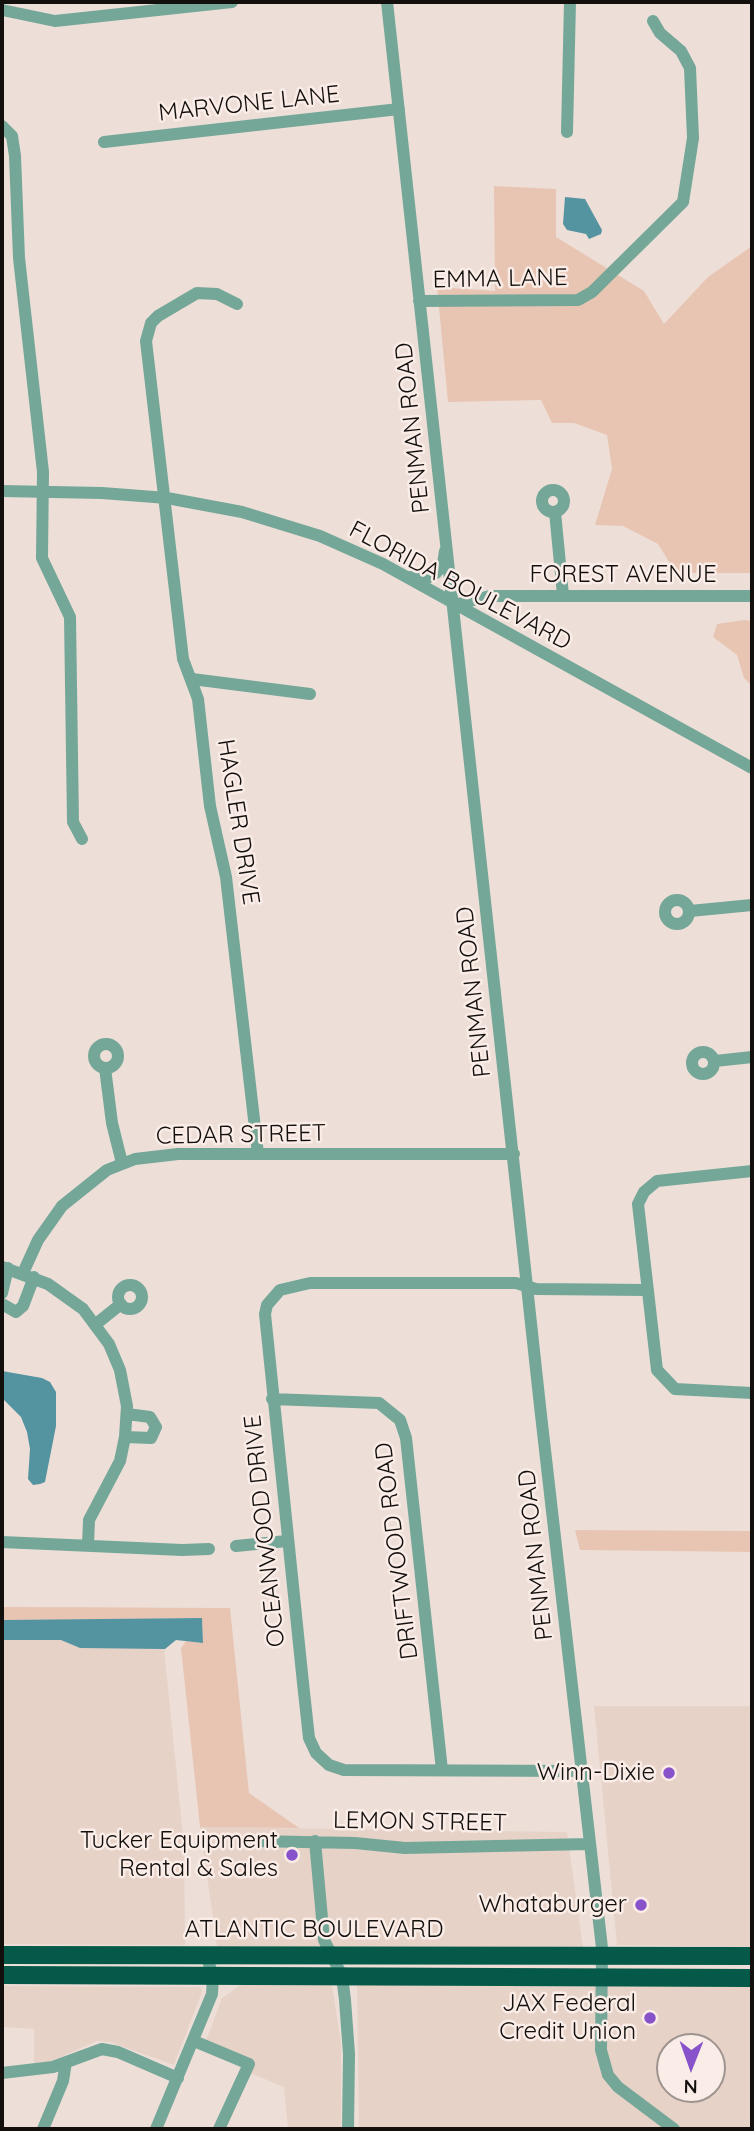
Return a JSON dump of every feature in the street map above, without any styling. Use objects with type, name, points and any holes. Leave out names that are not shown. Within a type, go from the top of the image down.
[{"type":"highway","name":"ATLANTIC BOULEVARD","points":[[2,1956],[752,1956]]},
{"type":"highway","name":"ATLANTIC BOULEVARD","points":[[2,1975],[752,1978]]},
{"type":"street","points":[[2,10],[55,21],[122,7],[232,2]]},
{"type":"street","name":"PENMAN ROAD","points":[[387,2],[603,1955],[601,2050],[608,2075],[631,2098],[674,2129]]},
{"type":"street","points":[[567,132],[570,2]]},
{"type":"street","name":"EMMA LANE","points":[[419,301],[579,300],[592,292],[683,202],[693,138],[690,68],[681,51],[660,33],[653,21]]},
{"type":"street","name":"MARVONE LANE","points":[[104,142],[399,109]]},
{"type":"street","points":[[2,126],[12,136],[15,156],[19,258],[43,492],[42,558],[70,617],[73,822],[82,839]]},
{"type":"street","name":"HAGLER DRIVE","points":[[237,304],[217,294],[197,293],[158,316],[147,332],[147,354],[167,498],[183,659],[198,699],[212,814],[226,877],[258,1154]]},
{"type":"street","name":"FLORIDA BOULEVARD","points":[[2,491],[167,498],[277,522],[349,549],[405,576],[752,768]]},
{"type":"street","points":[[555,512],[563,595]]},
{"type":"street","points":[[405,576],[426,578],[436,573],[443,564],[446,541]]},
{"type":"street","name":"FOREST AVENUE","points":[[454,604],[490,596],[752,596]]},
{"type":"street","points":[[192,679],[310,694]]},
{"type":"street","points":[[690,911],[752,905]]},
{"type":"street","points":[[715,1061],[752,1057]]},
{"type":"street","points":[[105,1068],[111,1122],[122,1163]]},
{"type":"street","name":"CEDAR STREET","points":[[2,1304],[16,1312],[23,1306],[38,1240],[62,1206],[87,1183],[122,1163],[178,1154],[513,1154]]},
{"type":"street","points":[[752,1171],[657,1181],[639,1199],[655,1363],[668,1385],[682,1391],[752,1393]]},
{"type":"street","points":[[2,1293],[5,1267],[28,1275],[72,1299],[96,1324],[115,1357],[123,1384],[127,1414],[125,1437],[120,1461],[89,1520],[88,1545]]},
{"type":"street","name":"OCEANWOOD DRIVE","points":[[442,1770],[344,1770],[324,1761],[309,1738],[264,1324],[267,1305],[274,1295],[286,1287],[310,1283],[527,1286]]},
{"type":"street","points":[[527,1286],[537,1289],[647,1290]]},
{"type":"street","points":[[96,1324],[121,1304]]},
{"type":"street","name":"DRIFTWOOD ROAD","points":[[272,1399],[379,1403],[400,1420],[406,1438],[442,1770]]},
{"type":"street","points":[[125,1437],[151,1438],[156,1427],[150,1417],[127,1414]]},
{"type":"street","points":[[236,1546],[287,1541]]},
{"type":"street","points":[[2,1542],[209,1549]]},
{"type":"street","points":[[442,1770],[581,1772]]},
{"type":"street","name":"LEMON STREET","points":[[251,1841],[314,1841],[405,1848],[589,1844]]},
{"type":"street","points":[[314,1841],[323,1931],[342,1976],[349,2054],[348,2129]]},
{"type":"street","points":[[156,2129],[212,1994],[213,1976],[205,1955]]},
{"type":"street","points":[[468,1955],[468,1977]]},
{"type":"street","points":[[194,2041],[249,2064],[219,2129]]},
{"type":"street","points":[[2,2073],[52,2067],[102,2049],[118,2052],[178,2078]]},
{"type":"street","points":[[44,2129],[63,2081],[66,2062]]},
{"type":"shaded area","points":[[494,186],[556,189],[556,237],[644,291],[664,324],[708,277],[752,246],[752,573],[676,573],[658,544],[623,526],[595,525],[612,469],[607,435],[574,423],[552,423],[541,400],[448,402],[437,287],[495,291]]},
{"type":"shaded area","points":[[752,621],[752,686],[744,678],[737,655],[713,637],[717,624]]},
{"type":"shaded area","points":[[575,1530],[752,1531],[752,1552],[580,1550]]},
{"type":"shaded area","points":[[2,1607],[160,1608],[184,1845],[185,1945],[2,1944]]},
{"type":"shaded area","points":[[2,1607],[230,1608],[249,1793],[299,1828],[200,1827],[181,1648],[186,1641],[203,1643],[202,1618],[2,1620]]},
{"type":"shaded area","points":[[594,1706],[752,1706],[752,1947],[617,1945]]},
{"type":"shaded area","points":[[200,1827],[567,1832],[583,1947],[217,1946]]},
{"type":"shaded area","points":[[242,1984],[332,1985],[341,2043],[341,2129],[288,2129],[284,2087],[250,2073],[255,2061],[206,2041],[222,1998]]},
{"type":"shaded area","points":[[357,1985],[752,1986],[752,2129],[359,2129]]},
{"type":"shaded area","points":[[2,1986],[201,1987],[202,1992],[174,2065],[110,2042],[97,2041],[52,2061],[34,2065],[34,2029],[2,2027]]},
{"type":"water","points":[[565,197],[585,199],[602,230],[601,234],[589,239],[586,234],[567,230],[563,224]]},
{"type":"water","points":[[2,1371],[42,1378],[50,1382],[56,1392],[56,1426],[45,1482],[40,1484],[33,1485],[28,1479],[30,1449],[27,1432],[21,1417],[2,1398]]},
{"type":"water","points":[[202,1618],[203,1643],[176,1640],[165,1649],[80,1648],[61,1640],[2,1640],[2,1620]]},
{"type":"place","name":"Winn-Dixie","points":[[669,1773]]},
{"type":"place","name":"Tucker Equipment Rental & Sales","points":[[292,1855]]},
{"type":"place","name":"Whataburger","points":[[641,1905]]},
{"type":"place","name":"JAX Federal Credit Union","points":[[650,2018]]}]
